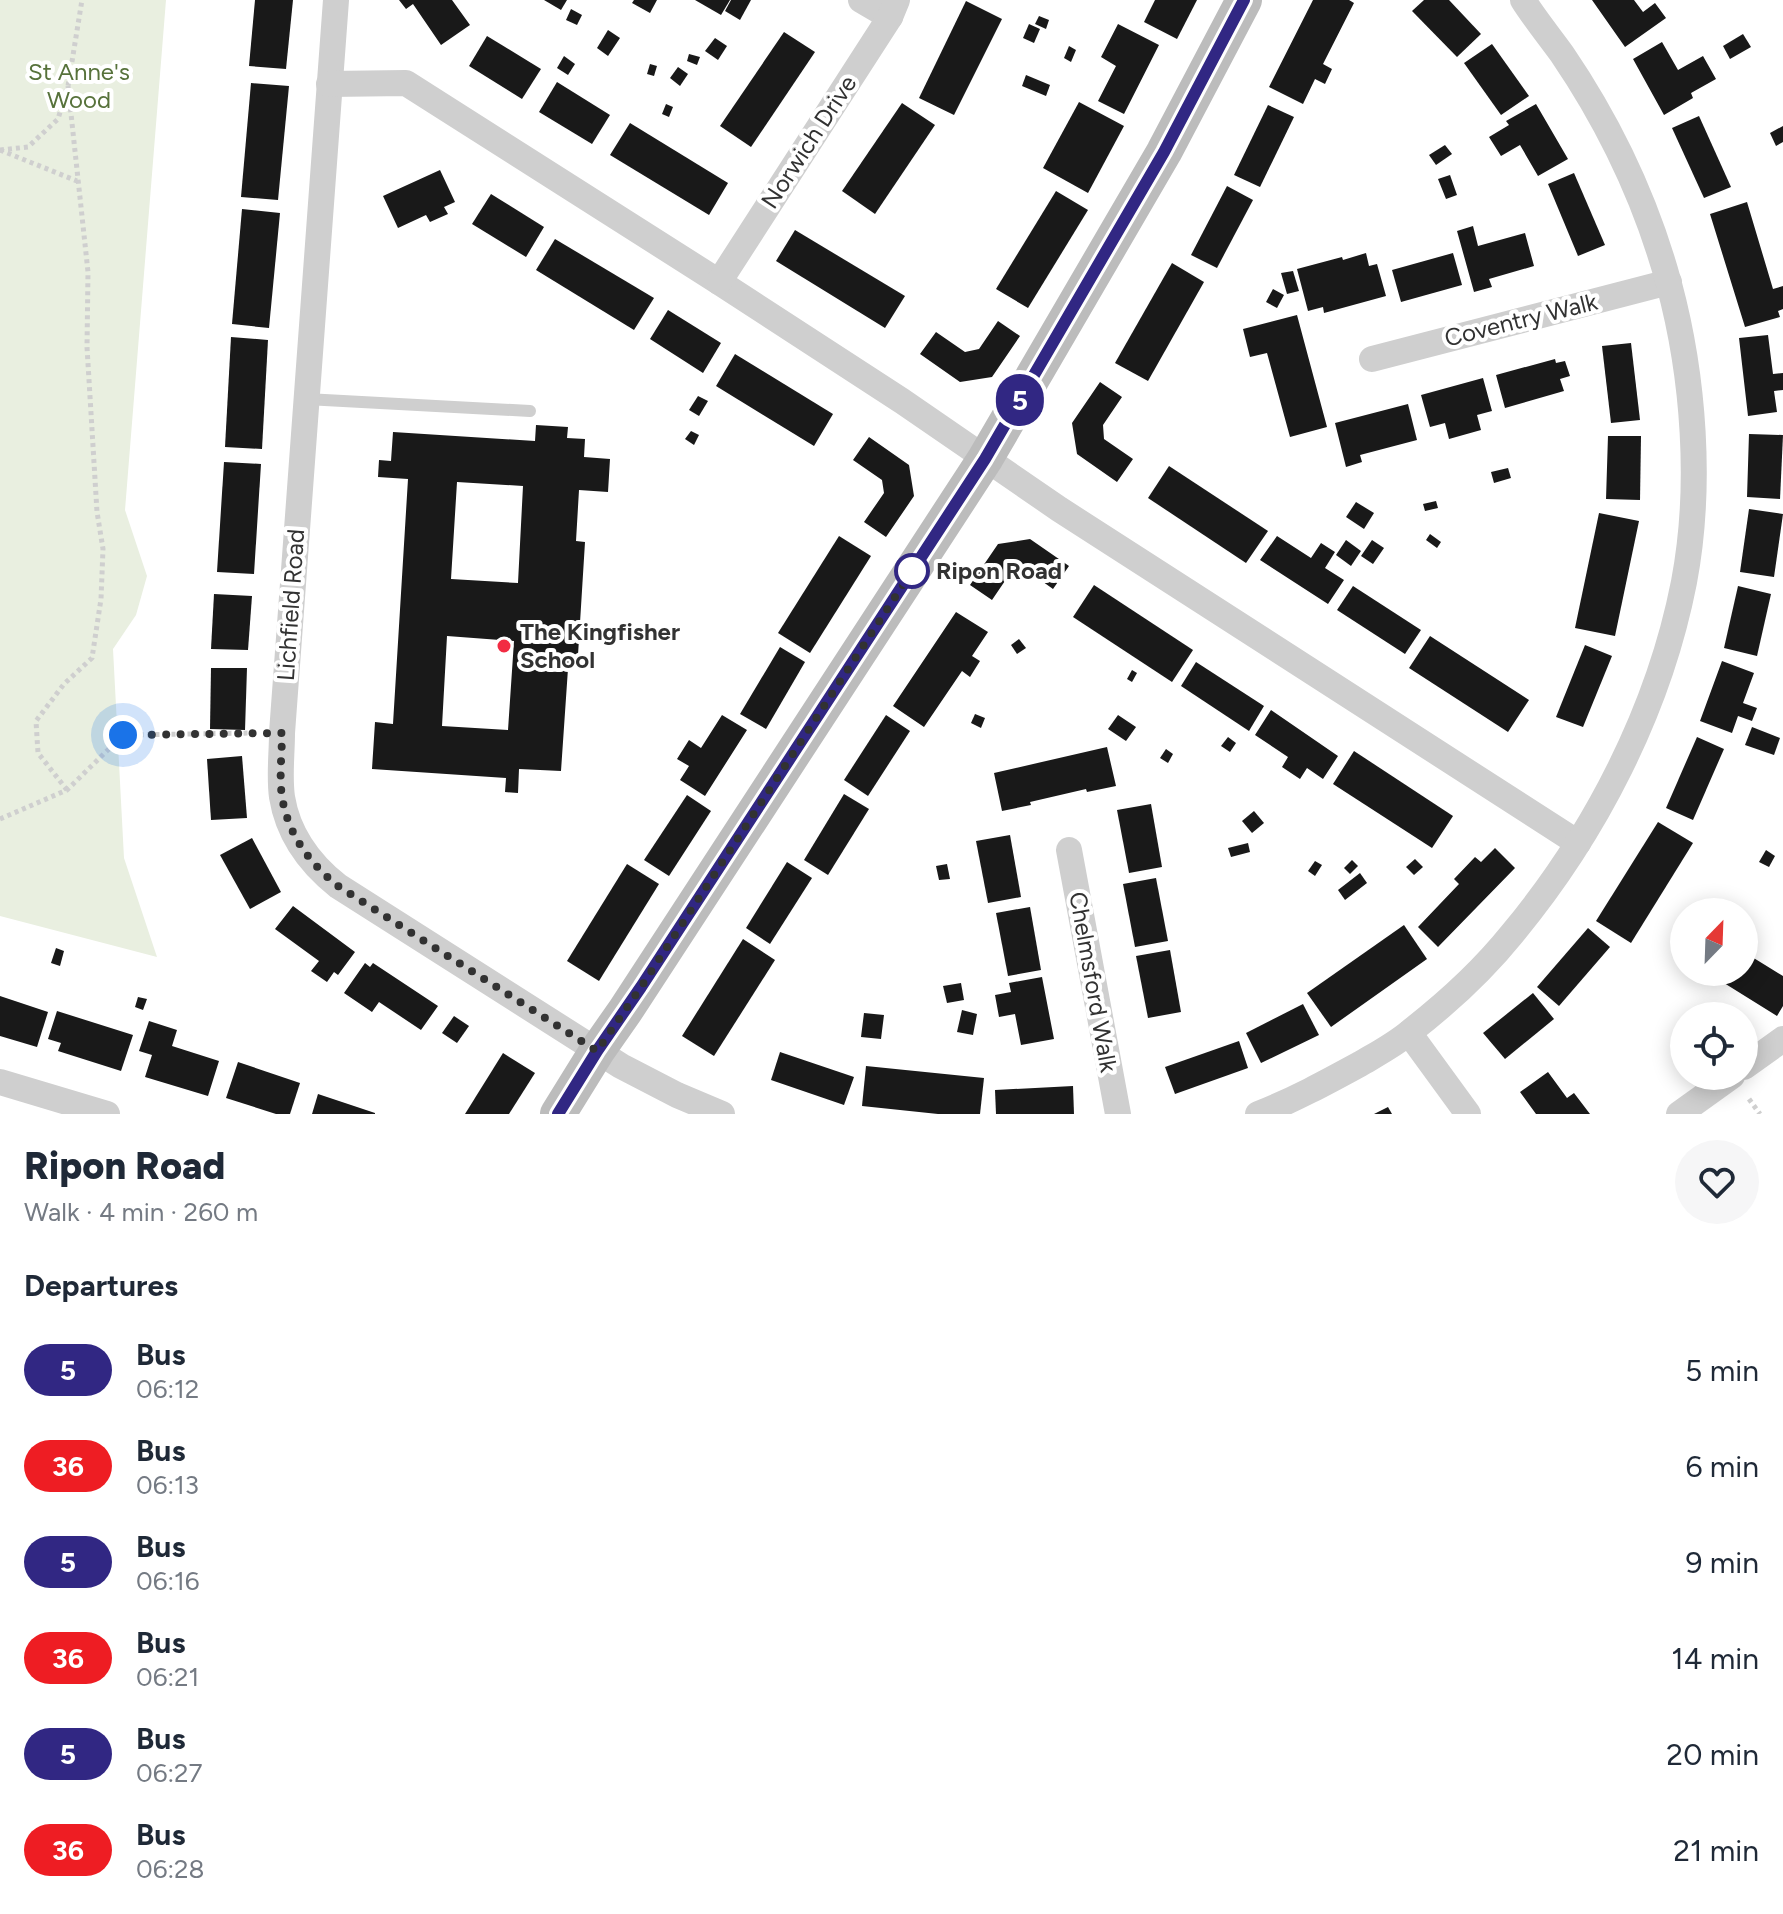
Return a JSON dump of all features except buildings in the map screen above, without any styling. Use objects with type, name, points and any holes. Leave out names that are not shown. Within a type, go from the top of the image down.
[{"type":"street","name":"Lichfield Road","points":[[336,0],[282,733],[285,810],[305,854],[338,886],[597,1051],[677,1095],[722,1114]]},
{"type":"street","points":[[861,0],[893,8]]},
{"type":"street","points":[[558,1114],[985,459],[1164,152],[1244,0]]},
{"type":"street","points":[[1258,1114],[1326,1083],[1409,1033],[1460,988],[1511,936],[1578,843],[1628,750],[1656,681],[1675,620],[1686,567],[1692,499],[1692,415],[1683,346],[1669,282],[1644,210],[1613,140],[1562,55],[1523,0]]},
{"type":"street","name":"Norwich Drive","points":[[719,282],[893,8]]},
{"type":"street","points":[[329,84],[406,83],[719,282],[902,401],[1059,509],[1578,843]]},
{"type":"street","name":"Coventry Walk","points":[[1372,359],[1669,282]]},
{"type":"street","name":"Chelmsford Walk","points":[[1069,850],[1118,1114]]},
{"type":"street","points":[[1409,1033],[1468,1114]]},
{"type":"street","points":[[1758,1057],[1783,1039]]},
{"type":"street","points":[[0,1082],[107,1114]]},
{"type":"street","points":[[1679,1114],[1712,1090]]},
{"type":"lane","points":[[306,399],[530,411]]},
{"type":"path","points":[[0,150],[28,147],[58,119],[68,86],[82,0]]},
{"type":"path","points":[[67,790],[38,753],[36,721],[64,684],[92,658],[101,599],[103,549],[97,512],[87,347],[88,272],[68,86]]},
{"type":"path","points":[[0,150],[77,181]]},
{"type":"path","points":[[0,819],[67,790],[123,735],[282,733]]},
{"type":"green space","name":"St Anne's Wood","points":[[0,0],[166,0],[125,510],[147,576],[136,615],[113,649],[124,858],[157,957],[0,916]]},
{"type":"bus line","name":"5","points":[[558,1114],[985,459],[1164,152],[1244,0]]},
{"type":"place","name":"Ripon Road","points":[[912,571]]},
{"type":"place","name":"The Kingfisher School","points":[[504,646]]},
{"type":"route","points":[[123,735],[282,733],[285,810],[305,854],[326,876],[597,1051],[912,571]]}]
